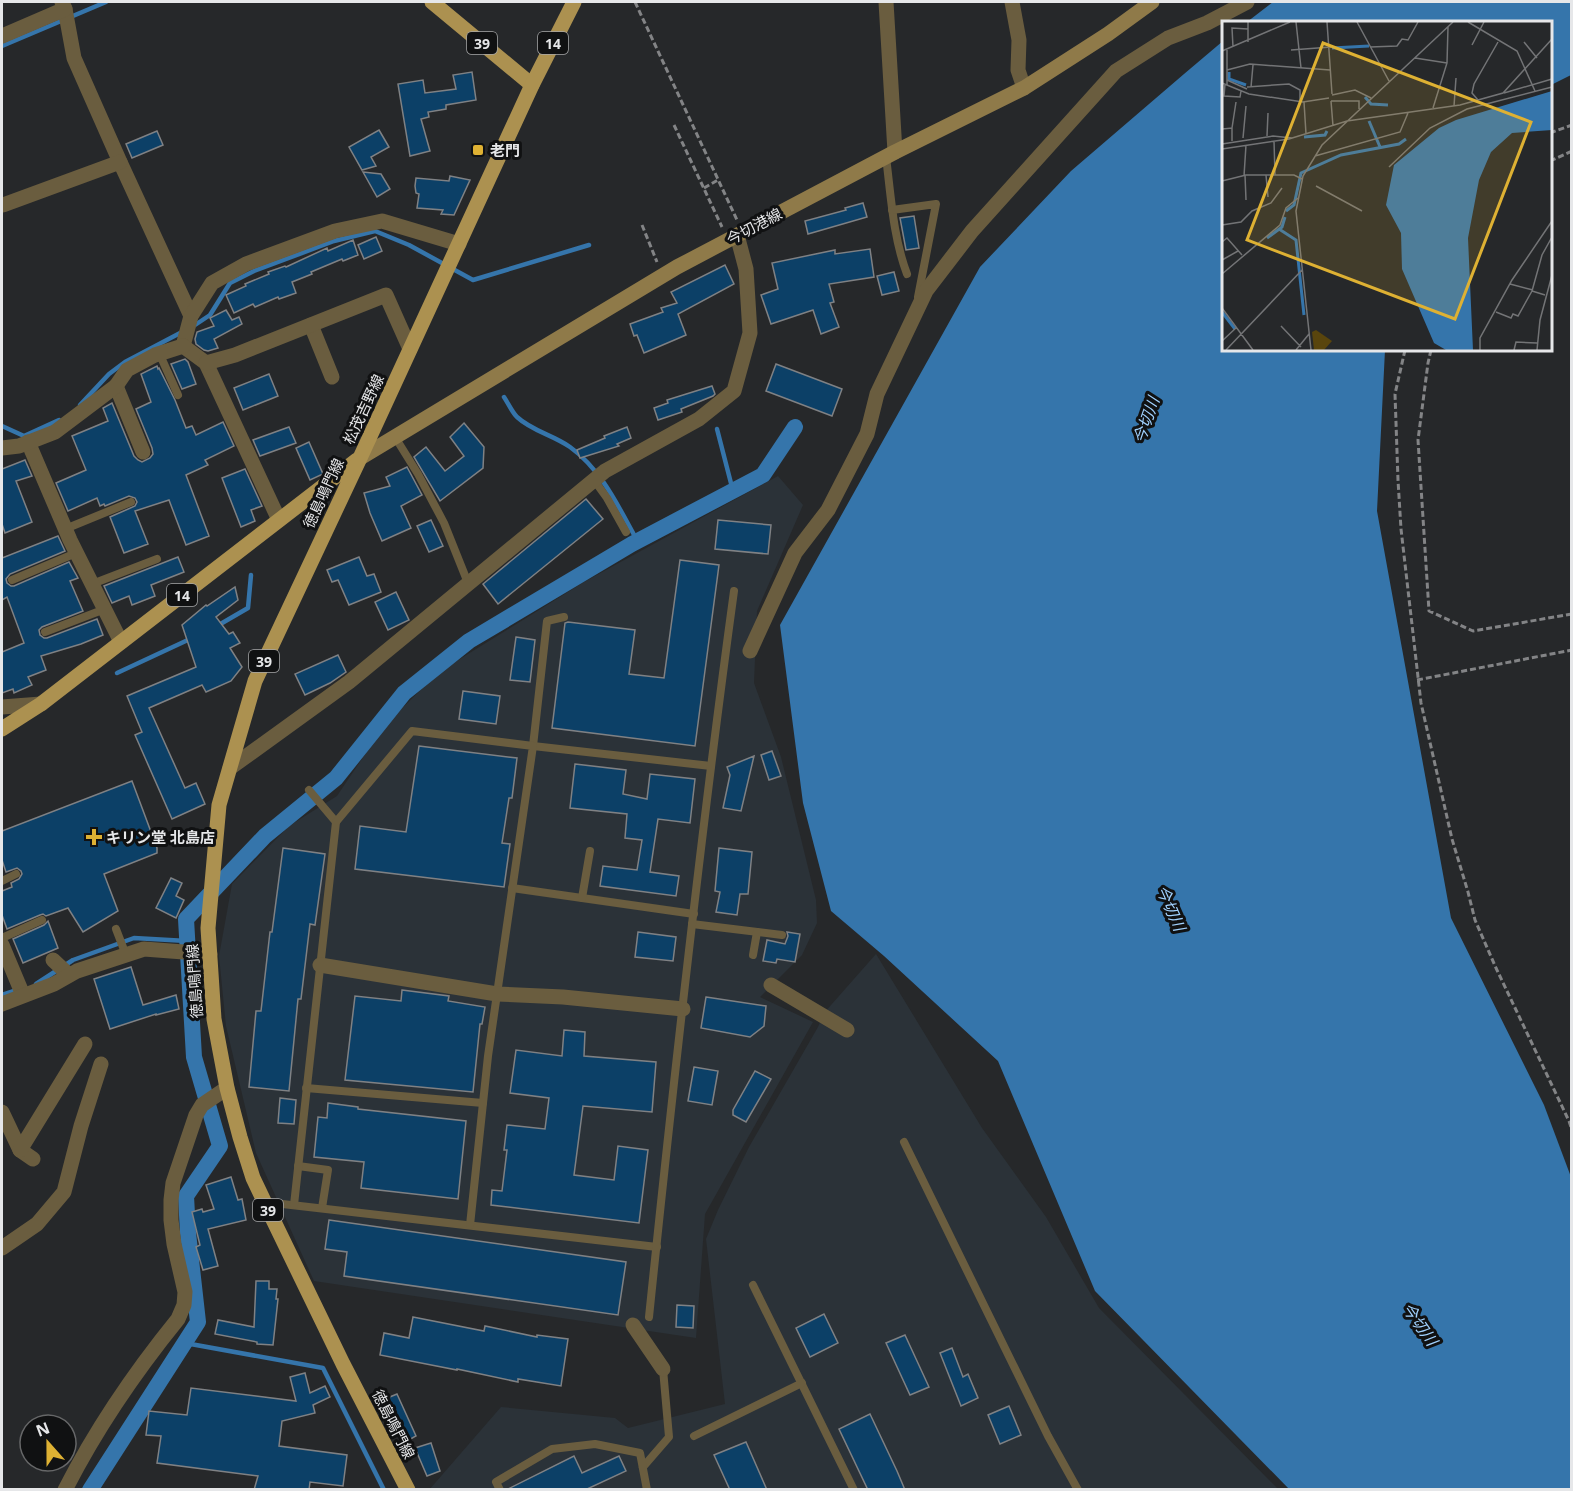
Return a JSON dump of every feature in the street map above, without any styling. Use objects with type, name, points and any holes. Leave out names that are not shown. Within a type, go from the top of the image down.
[{"type":"main road","name":"39","points":[[432,2],[532,86]]},
{"type":"main road","name":"松茂吉野線","points":[[2,729],[42,704],[360,458],[532,86],[574,2]]},
{"type":"main road","name":"今切港線","points":[[360,458],[662,276],[891,154],[1024,88],[1108,34],[1152,2]]},
{"type":"main road","name":"徳島鳴門線","points":[[360,458],[255,681],[219,805],[208,928],[214,1019],[227,1088],[253,1178],[343,1364],[408,1490]]},
{"type":"street","points":[[886,2],[891,154]]},
{"type":"street","points":[[1012,2],[1019,40],[1018,70],[1024,88]]},
{"type":"street","points":[[750,651],[795,553],[828,510],[867,434],[877,394],[926,291],[972,231],[1116,71],[1168,38],[1207,23],[1247,2]]},
{"type":"street","points":[[2,36],[63,5],[74,58],[191,316]]},
{"type":"street","points":[[2,204],[120,162]]},
{"type":"street","points":[[183,346],[191,316],[212,283],[246,264],[335,231],[382,221],[459,244]]},
{"type":"street","points":[[230,768],[350,682],[605,471],[699,419],[734,391],[750,333],[746,269],[736,236]]},
{"type":"street","points":[[206,363],[235,355],[386,296],[410,349]]},
{"type":"street","points":[[311,325],[332,377]]},
{"type":"street","points":[[2,448],[19,446],[55,432],[116,386],[127,370],[154,355],[183,346]]},
{"type":"street","points":[[183,346],[206,363],[279,520]]},
{"type":"street","points":[[116,386],[143,452]]},
{"type":"street","points":[[28,442],[65,530],[121,642]]},
{"type":"street","points":[[2,706],[42,704]]},
{"type":"street","points":[[2,945],[23,996]]},
{"type":"street","points":[[2,1004],[54,984],[77,971],[144,949],[210,954]]},
{"type":"street","points":[[53,960],[69,975]]},
{"type":"street","points":[[320,965],[497,994],[563,997],[683,1009]]},
{"type":"street","points":[[771,985],[847,1030]]},
{"type":"street","points":[[2,1113],[27,1154],[85,1044]]},
{"type":"street","points":[[2,1248],[38,1224],[64,1192],[81,1126],[101,1064]]},
{"type":"street","points":[[65,1490],[100,1426],[182,1311],[184,1292],[171,1220],[173,1183],[196,1114],[202,1105],[227,1088]]},
{"type":"street","points":[[633,1325],[663,1369]]},
{"type":"lane","points":[[891,154],[892,210],[900,255],[907,274]]},
{"type":"lane","points":[[892,210],[946,201]]},
{"type":"lane","points":[[914,315],[936,204]]},
{"type":"lane","points":[[160,354],[178,395]]},
{"type":"lane","points":[[394,437],[418,474],[444,522],[468,583]]},
{"type":"lane","points":[[594,480],[626,532]]},
{"type":"lane","points":[[65,530],[131,502]]},
{"type":"lane","points":[[12,580],[76,553]]},
{"type":"lane","points":[[92,584],[157,559]]},
{"type":"lane","points":[[649,1317],[692,924],[734,591]]},
{"type":"lane","points":[[45,632],[105,609]]},
{"type":"lane","points":[[470,1225],[483,1102],[533,746],[547,621],[564,617]]},
{"type":"lane","points":[[294,1205],[336,822],[412,731],[711,766]]},
{"type":"lane","points":[[309,790],[336,822]]},
{"type":"lane","points":[[582,898],[590,851]]},
{"type":"lane","points":[[2,881],[16,874]]},
{"type":"lane","points":[[512,888],[694,914]]},
{"type":"lane","points":[[2,938],[42,920]]},
{"type":"lane","points":[[692,924],[782,935]]},
{"type":"lane","points":[[116,929],[126,955]]},
{"type":"lane","points":[[753,955],[757,932]]},
{"type":"lane","points":[[306,1088],[483,1102]]},
{"type":"lane","points":[[904,1142],[1048,1436],[1078,1490]]},
{"type":"lane","points":[[298,1166],[328,1170],[322,1208]]},
{"type":"lane","points":[[264,1202],[657,1247]]},
{"type":"lane","points":[[753,1285],[854,1490]]},
{"type":"lane","points":[[643,1467],[669,1437],[663,1369]]},
{"type":"lane","points":[[694,1436],[802,1383]]},
{"type":"lane","points":[[500,1490],[496,1482],[552,1449],[595,1444],[640,1453],[648,1490]]},
{"type":"path","points":[[635,2],[718,180],[736,236]]},
{"type":"path","points":[[674,125],[704,188],[736,236]]},
{"type":"path","points":[[1552,133],[1572,125]]},
{"type":"path","points":[[1552,161],[1572,151]]},
{"type":"path","points":[[704,188],[718,180]]},
{"type":"path","points":[[642,225],[662,276]]},
{"type":"path","points":[[1405,351],[1395,394],[1401,529],[1417,680],[1436,774],[1475,920],[1572,1130]]},
{"type":"path","points":[[1431,351],[1418,440],[1429,611],[1473,631],[1572,614]]},
{"type":"path","points":[[1417,680],[1572,650]]},
{"type":"shaded area","points":[[778,476],[803,505],[757,611],[754,683],[781,757],[816,900],[817,923],[802,955],[760,997],[813,1022],[705,1214],[696,1338],[314,1281],[256,1153],[226,1026],[219,956],[232,884],[289,826],[337,796],[384,726],[439,672],[584,582]]},
{"type":"shaded area","points":[[876,954],[982,1128],[1046,1217],[1099,1308],[1278,1489],[429,1490],[501,1407],[615,1418],[628,1428],[725,1404],[706,1239],[749,1147],[824,1013]]},
{"type":"water","points":[[1273,2],[1571,2],[1571,75],[1552,84],[1552,21],[1248,21]]},
{"type":"water","name":"今切川","points":[[1222,42],[1222,351],[1385,351],[1377,511],[1451,918],[1544,1105],[1571,1177],[1571,1489],[1289,1489],[1095,1291],[998,1061],[884,956],[831,911],[803,803],[780,625],[980,267],[1071,171]]},
{"type":"building","points":[[472,72],[476,100],[446,105],[446,109],[428,112],[429,117],[421,119],[430,151],[410,156],[398,84],[423,80],[425,93],[456,89],[453,75]]},
{"type":"building","points":[[379,130],[389,147],[371,157],[376,166],[362,170],[349,147]]},
{"type":"building","points":[[157,131],[163,145],[132,158],[126,144]]},
{"type":"building","points":[[363,172],[381,174],[390,189],[377,197]]},
{"type":"building","points":[[450,176],[470,180],[454,215],[441,214],[443,210],[417,208],[419,194],[416,193],[416,178],[449,181]]},
{"type":"building","points":[[863,203],[867,217],[808,234],[805,221]]},
{"type":"building","points":[[914,216],[919,248],[906,250],[900,218]]},
{"type":"building","points":[[376,237],[382,251],[364,259],[358,245]]},
{"type":"building","points":[[353,240],[358,255],[343,261],[342,259],[292,282],[296,293],[279,299],[278,297],[255,307],[253,304],[234,313],[226,295],[269,274],[268,272]]},
{"type":"building","points":[[870,249],[874,277],[829,284],[834,302],[830,303],[839,327],[821,334],[813,310],[771,324],[761,295],[778,289],[772,263],[835,250],[835,254]]},
{"type":"building","points":[[725,265],[734,284],[678,314],[686,335],[644,353],[630,324],[663,312],[661,308],[677,303],[671,292]]},
{"type":"building","points":[[894,272],[899,291],[882,295],[877,276]]},
{"type":"building","points":[[226,310],[232,320],[239,317],[242,324],[214,339],[218,348],[204,350],[196,344],[197,332],[214,326],[210,318]]},
{"type":"building","points":[[185,359],[196,384],[182,389],[171,364]]},
{"type":"building","points":[[776,364],[842,389],[832,416],[766,391]]},
{"type":"building","points":[[157,366],[175,400],[186,428],[192,426],[196,435],[223,422],[234,446],[205,460],[208,465],[186,475],[209,536],[186,545],[169,500],[135,511],[148,544],[124,553],[110,517],[135,506],[137,502],[135,498],[129,496],[100,506],[97,498],[68,511],[56,483],[86,470],[72,436],[108,421],[103,408],[112,403],[134,456],[142,462],[150,458],[153,454],[152,448],[136,409],[151,402],[141,374]]},
{"type":"building","points":[[269,374],[278,396],[243,410],[234,388]]},
{"type":"building","points":[[712,386],[715,394],[713,396],[681,409],[682,412],[658,420],[654,408],[668,403],[667,400]]},
{"type":"building","points":[[464,423],[484,447],[483,468],[440,501],[414,457],[426,447],[445,471],[464,456],[450,437]]},
{"type":"building","points":[[289,427],[296,443],[260,456],[253,440]]},
{"type":"building","points":[[627,427],[631,438],[617,444],[619,446],[580,458],[577,450]]},
{"type":"building","points":[[309,442],[323,474],[310,480],[296,448]]},
{"type":"building","points":[[25,460],[32,476],[16,481],[32,522],[5,533],[2,524],[2,469]]},
{"type":"building","points":[[407,467],[422,495],[401,506],[411,528],[382,541],[364,493],[390,486],[386,477]]},
{"type":"building","points":[[245,469],[262,506],[251,510],[255,521],[241,527],[222,478]]},
{"type":"building","points":[[586,499],[603,519],[498,604],[483,584]]},
{"type":"building","points":[[431,520],[443,546],[429,552],[417,526]]},
{"type":"building","points":[[718,520],[771,525],[768,554],[715,549]]},
{"type":"building","points":[[58,536],[65,551],[10,574],[6,579],[7,583],[14,586],[69,562],[78,578],[70,581],[83,611],[42,627],[39,630],[40,635],[47,638],[97,619],[103,635],[41,656],[46,670],[28,677],[32,685],[14,693],[13,689],[2,693],[2,652],[24,643],[7,597],[2,600],[2,558]]},
{"type":"building","points":[[178,557],[184,572],[151,585],[155,596],[132,605],[129,596],[112,603],[104,586]]},
{"type":"building","points":[[359,557],[367,576],[374,574],[381,592],[349,605],[338,580],[332,582],[327,570]]},
{"type":"building","points":[[680,560],[719,565],[695,746],[552,728],[565,623],[635,630],[629,674],[664,678]]},
{"type":"building","points":[[235,587],[238,600],[216,617],[229,634],[233,632],[240,643],[230,648],[242,667],[231,681],[206,692],[202,685],[149,708],[185,788],[196,783],[205,804],[172,819],[135,735],[142,732],[127,696],[196,667],[182,625],[206,605]]},
{"type":"building","points":[[396,592],[409,620],[388,630],[375,602]]},
{"type":"building","points":[[516,637],[535,640],[530,682],[510,680]]},
{"type":"building","points":[[338,655],[346,672],[305,695],[295,674]]},
{"type":"building","points":[[463,691],[500,696],[496,724],[459,719]]},
{"type":"building","points":[[419,746],[517,758],[512,798],[509,798],[502,843],[510,844],[504,887],[355,869],[360,826],[406,832]]},
{"type":"building","points":[[772,751],[781,776],[769,780],[761,755]]},
{"type":"building","points":[[754,756],[741,811],[723,808],[730,775],[727,767]]},
{"type":"building","points":[[575,764],[626,770],[623,794],[647,799],[650,774],[695,779],[690,823],[658,819],[650,872],[679,876],[676,896],[600,886],[603,866],[637,870],[642,840],[625,838],[627,814],[570,808]]},
{"type":"building","name":"キリン堂 北島店","points":[[132,781],[157,853],[104,874],[118,911],[83,932],[68,908],[46,916],[40,915],[7,929],[2,915],[2,891],[12,887],[11,883],[19,879],[22,874],[17,868],[6,872],[2,860],[2,831]]},
{"type":"building","points":[[283,848],[325,854],[315,925],[310,924],[301,999],[298,999],[289,1091],[249,1087],[256,1011],[261,1011]]},
{"type":"building","points":[[719,848],[752,852],[748,894],[740,894],[737,915],[716,912],[720,892],[715,891]]},
{"type":"building","points":[[171,878],[182,883],[176,896],[184,900],[176,918],[156,908]]},
{"type":"building","points":[[48,921],[58,948],[23,963],[13,939]]},
{"type":"building","points":[[638,932],[676,937],[673,961],[635,957]]},
{"type":"building","points":[[787,932],[800,934],[795,962],[777,959],[776,963],[763,961],[767,940],[785,944]]},
{"type":"building","points":[[131,967],[143,1005],[176,995],[179,1009],[110,1029],[94,979]]},
{"type":"building","points":[[402,990],[449,996],[448,1001],[485,1007],[482,1024],[480,1024],[473,1092],[345,1080],[355,996],[401,1001]]},
{"type":"building","points":[[706,997],[766,1006],[764,1026],[750,1037],[701,1028]]},
{"type":"building","points":[[564,1030],[585,1032],[584,1056],[656,1062],[652,1112],[583,1106],[574,1175],[614,1180],[618,1146],[648,1150],[639,1223],[491,1205],[492,1190],[502,1191],[507,1150],[504,1150],[507,1125],[545,1129],[549,1098],[510,1093],[516,1050],[562,1056]]},
{"type":"building","points":[[694,1067],[718,1071],[712,1105],[688,1101]]},
{"type":"building","points":[[755,1071],[771,1079],[746,1122],[733,1115],[733,1110]]},
{"type":"building","points":[[280,1098],[296,1100],[294,1124],[278,1123]]},
{"type":"building","points":[[328,1103],[358,1107],[358,1109],[466,1121],[458,1199],[361,1188],[364,1162],[314,1157],[318,1117],[327,1118]]},
{"type":"building","points":[[231,1177],[238,1200],[242,1199],[246,1220],[208,1229],[218,1266],[203,1270],[196,1247],[200,1245],[192,1212],[214,1209],[206,1185]]},
{"type":"building","points":[[329,1220],[626,1262],[618,1315],[344,1276],[347,1252],[325,1249]]},
{"type":"building","points":[[256,1281],[269,1281],[269,1289],[277,1289],[273,1345],[257,1344],[257,1342],[215,1334],[218,1320],[254,1327]]},
{"type":"building","points":[[677,1305],[694,1306],[693,1328],[676,1327]]},
{"type":"building","points":[[824,1314],[838,1343],[810,1357],[796,1328]]},
{"type":"building","points":[[413,1317],[484,1331],[485,1326],[537,1337],[537,1335],[568,1339],[561,1386],[518,1379],[518,1382],[380,1355],[384,1333],[409,1338]]},
{"type":"building","points":[[905,1335],[929,1387],[910,1395],[886,1343]]},
{"type":"building","points":[[952,1348],[963,1377],[968,1374],[978,1398],[961,1406],[940,1353]]},
{"type":"building","points":[[305,1373],[310,1393],[325,1386],[330,1397],[313,1405],[315,1413],[282,1421],[279,1446],[347,1455],[343,1486],[310,1482],[309,1490],[254,1490],[258,1476],[157,1463],[161,1436],[146,1435],[149,1411],[187,1415],[191,1388],[296,1401],[290,1377]]},
{"type":"building","points":[[397,1394],[416,1436],[407,1441],[385,1399]]},
{"type":"building","points":[[1009,1406],[1021,1435],[1000,1444],[988,1415]]},
{"type":"building","points":[[870,1414],[905,1490],[868,1490],[839,1429]]},
{"type":"building","points":[[746,1442],[767,1490],[730,1490],[714,1455]]},
{"type":"building","points":[[431,1443],[440,1471],[427,1476],[415,1448]]},
{"type":"building","points":[[574,1456],[582,1473],[619,1456],[626,1471],[585,1490],[506,1490]]},
{"type":"waterway","points":[[2,46],[106,2]]},
{"type":"waterway","points":[[192,327],[210,315],[230,283],[254,271],[334,241],[375,231],[409,245],[473,280],[589,245]]},
{"type":"waterway","points":[[80,405],[109,374],[125,362],[182,332]]},
{"type":"waterway","points":[[504,397],[515,415],[523,422],[557,439],[581,456],[609,490],[638,542]]},
{"type":"waterway","points":[[2,426],[24,436],[59,420]]},
{"type":"waterway","points":[[90,1490],[198,1322],[186,1196],[220,1146],[194,1057],[186,919],[265,836],[336,778],[404,693],[469,641],[632,544],[763,475],[795,427]]},
{"type":"waterway","points":[[717,429],[733,491]]},
{"type":"waterway","points":[[217,626],[248,608],[251,575]]},
{"type":"waterway","points":[[117,673],[190,639]]},
{"type":"waterway","points":[[36,984],[73,960],[134,938],[187,941]]},
{"type":"waterway","points":[[2,995],[17,990]]},
{"type":"waterway","points":[[185,1343],[323,1368],[384,1490]]},
{"type":"place","name":"老門","points":[[478,150]]},
{"type":"place","name":"キリン堂 北島店","points":[[94,837]]}]
